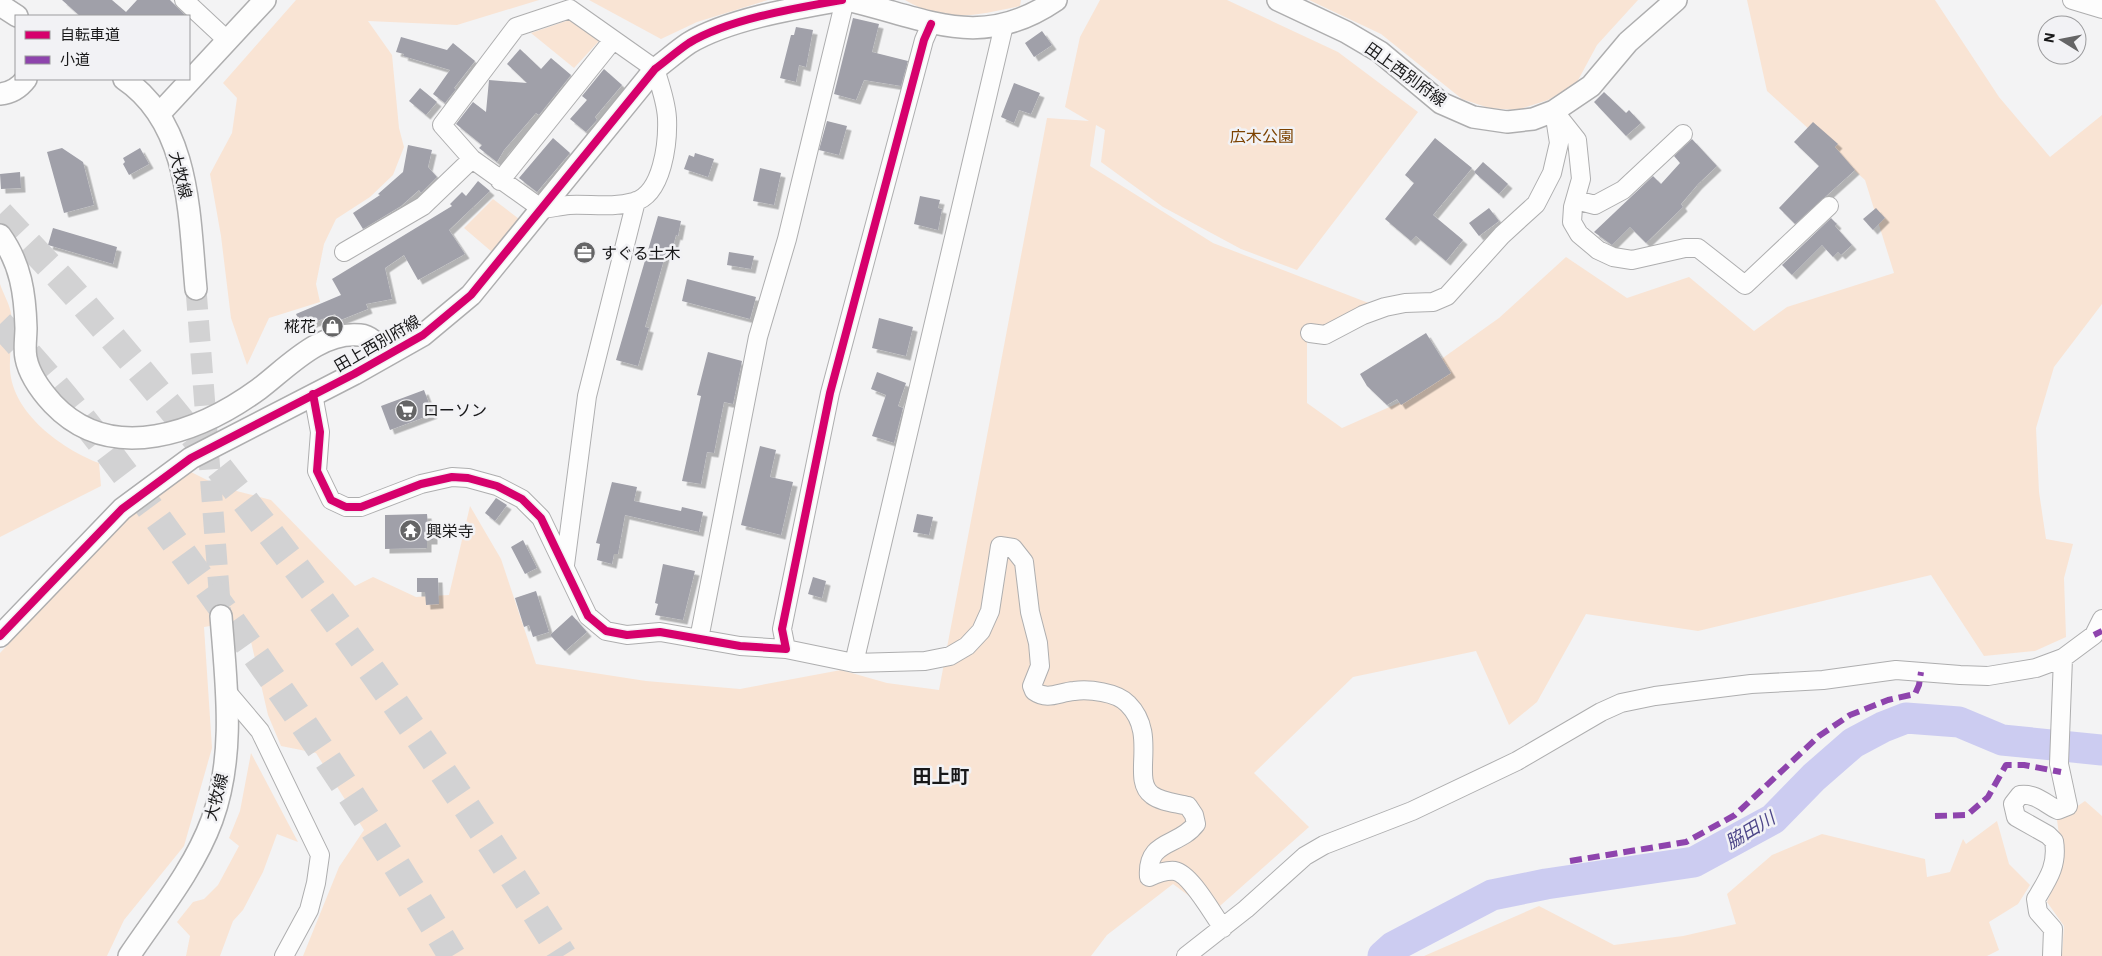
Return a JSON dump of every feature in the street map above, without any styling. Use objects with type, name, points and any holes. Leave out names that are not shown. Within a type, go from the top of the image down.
[{"type":"street","points":[[184,0],[228,40]]},
{"type":"street","points":[[160,113],[265,0]]},
{"type":"street","points":[[699,639],[758,337],[787,239],[845,0]]},
{"type":"street","name":"田上西別府線","points":[[0,636],[122,509],[191,458],[423,335],[471,295],[655,69],[690,43],[723,29],[762,16],[845,0],[931,24],[970,29],[1004,26],[1035,14],[1056,0]]},
{"type":"street","name":"田上西別府線","points":[[1278,0],[1346,32],[1380,52],[1441,103],[1473,117],[1507,122],[1533,119],[1554,111],[1590,86],[1628,42],[1676,0]]},
{"type":"street","points":[[2072,0],[2102,9]]},
{"type":"street","points":[[0,5],[15,15]]},
{"type":"street","points":[[570,9],[613,40],[655,69],[664,96],[667,118],[662,167],[651,190],[636,202],[614,205],[569,205],[542,209],[500,181],[472,159],[442,125],[516,27],[570,9]]},
{"type":"street","points":[[786,649],[782,628],[830,393],[924,40],[931,24]]},
{"type":"street","points":[[854,663],[1004,26]]},
{"type":"street","points":[[500,181],[613,40]]},
{"type":"street","points":[[0,94],[8,93],[25,80]]},
{"type":"street","name":"大牧線","points":[[125,80],[140,91],[160,113],[174,145],[187,194],[196,289]]},
{"type":"street","points":[[1554,111],[1576,140],[1581,179],[1572,222],[1579,234],[1598,250],[1613,257],[1632,260],[1685,248],[1698,248],[1745,285],[1829,206]]},
{"type":"street","points":[[1310,333],[1325,335],[1362,315],[1384,307],[1405,302],[1433,302],[1447,296],[1502,235],[1536,204],[1552,172],[1559,143],[1554,111]]},
{"type":"street","points":[[1576,200],[1595,205],[1623,190],[1683,134]]},
{"type":"street","points":[[344,252],[423,206],[472,159]]},
{"type":"street","points":[[566,566],[587,396],[636,202]]},
{"type":"street","points":[[0,235],[16,263],[23,286],[26,358],[33,375],[43,393],[70,420],[99,433],[131,438],[160,436],[197,424],[221,413],[258,389],[314,347],[332,339],[348,335],[362,335],[371,339],[386,355]]},
{"type":"street","points":[[313,394],[320,432],[317,471],[331,500],[346,507],[361,507],[421,484],[452,477],[468,478],[490,484],[522,499],[541,518],[566,566],[588,616],[606,631],[627,635],[660,632],[740,646],[786,649],[854,663],[925,661],[950,656],[967,646],[982,631],[990,611],[1000,546],[1013,548],[1024,562],[1030,612],[1038,643],[1040,666],[1032,686],[1034,691],[1050,697],[1080,690],[1114,695],[1127,702],[1137,714],[1143,727],[1145,739],[1142,781],[1146,790],[1154,797],[1188,806],[1194,814],[1196,824],[1189,833],[1157,848],[1148,865],[1149,877],[1164,871],[1178,872],[1187,878],[1223,928]]},
{"type":"street","name":"大牧線","points":[[129,956],[183,876],[212,819],[223,777],[228,737],[227,692],[221,616]]},
{"type":"street","points":[[1186,956],[1223,928],[1305,856],[1324,845],[1412,811],[1517,762],[1601,712],[1621,703],[1751,684],[1823,680],[1888,671],[1988,676],[2036,668],[2063,658],[2094,635],[2102,619]]},
{"type":"street","points":[[2052,956],[2053,929],[2038,912],[2036,899],[2052,873],[2056,860],[2054,841],[2048,835],[2016,817],[2013,804],[2020,795],[2027,794],[2037,797],[2058,810],[2068,806],[2059,764],[2063,658]]},
{"type":"street","points":[[227,692],[260,731],[320,856],[316,883],[308,910],[284,956]]},
{"type":"green space","points":[[296,0],[539,0],[457,25],[368,21],[392,55],[399,128],[404,147],[393,175],[370,197],[336,219],[324,244],[316,284],[320,302],[269,318],[247,365],[231,318],[221,236],[210,174],[232,133],[237,98],[223,83]]},
{"type":"green space","points":[[589,0],[768,0],[697,22],[661,39]]},
{"type":"green space","points":[[905,0],[1021,0],[1020,6],[976,14],[948,15],[920,8]]},
{"type":"green space","name":"広木公園","points":[[1100,0],[1227,0],[1338,52],[1418,112],[1297,270],[1241,249],[1163,207],[1101,162],[1105,130],[1096,125],[1090,166],[1213,243],[1379,307],[1307,340],[1307,403],[1342,428],[1419,394],[1433,365],[1499,318],[1566,257],[1627,298],[1689,277],[1754,331],[1787,307],[1894,273],[1865,180],[1767,91],[1747,0],[1935,0],[1999,97],[2050,157],[2102,115],[2102,304],[2054,367],[2036,428],[2039,492],[2046,539],[2073,544],[2064,578],[2066,637],[2035,651],[1984,656],[1931,575],[1698,631],[1586,614],[1537,702],[1509,725],[1476,651],[1353,677],[1254,773],[1309,827],[1212,913],[1173,884],[1107,935],[1091,956],[303,956],[339,867],[364,830],[316,753],[281,746],[268,715],[246,620],[204,627],[212,748],[184,846],[124,920],[107,956],[0,956],[0,653],[133,511],[189,471],[221,487],[271,500],[355,586],[373,577],[416,597],[449,595],[470,506],[501,559],[536,664],[646,681],[740,689],[841,670],[887,683],[939,690],[1047,118],[1089,121],[1065,107],[1080,37]]},
{"type":"green space","points":[[1309,0],[1638,0],[1597,45],[1576,84],[1548,100],[1517,110],[1489,108],[1462,99],[1381,34]]},
{"type":"green space","points":[[569,20],[599,41],[574,68],[531,33]]},
{"type":"green space","points":[[493,199],[519,219],[492,252],[464,228]]},
{"type":"green space","points":[[0,284],[11,313],[10,370],[13,386],[20,401],[30,415],[55,439],[70,449],[99,463],[101,486],[0,537]]},
{"type":"green space","points":[[251,753],[298,842],[277,834],[263,872],[243,910],[233,921],[220,956],[186,956],[190,936],[177,922],[193,902],[204,899],[218,885],[239,846],[229,838],[240,811]]},
{"type":"green space","points":[[2085,801],[2102,816],[2102,956],[2062,956],[2064,926],[2047,902],[2063,863],[2057,820]]},
{"type":"green space","points":[[1997,821],[2009,864],[2030,885],[2018,904],[1989,922],[1999,950],[1987,956],[1424,956],[1539,906],[1614,945],[1683,936],[1736,924],[1727,894],[1772,855],[1822,834],[1925,859],[1927,877],[1950,872],[1963,839],[1966,844]]},
{"type":"building","points":[[62,0],[112,0],[126,12],[137,0],[170,0],[185,15],[79,15]]},
{"type":"building","points":[[853,18],[879,24],[872,52],[908,61],[901,86],[864,80],[856,100],[834,94]]},
{"type":"building","points":[[796,27],[813,30],[806,67],[799,65],[796,82],[780,78],[791,35],[794,35]]},
{"type":"building","points":[[1042,31],[1052,45],[1034,57],[1025,43]]},
{"type":"building","points":[[401,37],[447,50],[453,43],[475,61],[445,103],[433,94],[450,70],[403,56],[404,54],[396,52]]},
{"type":"building","points":[[520,49],[541,69],[551,58],[571,75],[539,115],[536,113],[504,150],[497,162],[479,148],[482,145],[456,124],[473,102],[486,112],[489,80],[527,83],[507,64]]},
{"type":"building","points":[[604,69],[622,85],[595,117],[597,120],[586,132],[570,119],[587,100],[582,96]]},
{"type":"building","points":[[1014,83],[1040,93],[1031,114],[1019,110],[1014,123],[1001,117]]},
{"type":"building","points":[[420,88],[437,102],[426,115],[409,101]]},
{"type":"building","points":[[1604,92],[1626,113],[1629,110],[1641,123],[1626,136],[1594,102]]},
{"type":"building","points":[[827,121],[847,126],[839,155],[819,150]]},
{"type":"building","points":[[1813,122],[1838,144],[1835,147],[1855,170],[1795,224],[1779,208],[1819,166],[1794,142]]},
{"type":"building","points":[[553,138],[570,153],[537,192],[519,178]]},
{"type":"building","points":[[1435,138],[1472,168],[1433,215],[1463,240],[1446,261],[1416,236],[1411,241],[1385,219],[1414,183],[1405,175]]},
{"type":"building","points":[[1692,139],[1717,166],[1681,204],[1683,207],[1646,243],[1630,227],[1612,245],[1594,232],[1653,176],[1661,184],[1680,163],[1674,156]]},
{"type":"building","points":[[408,145],[432,150],[428,167],[437,177],[421,193],[419,190],[401,206],[363,229],[353,213],[380,195],[378,194],[403,172]]},
{"type":"building","points":[[62,148],[83,162],[94,205],[64,213],[47,152]]},
{"type":"building","points":[[140,148],[149,164],[129,175],[123,164],[125,162],[123,158]]},
{"type":"building","points":[[695,153],[714,159],[708,177],[684,169],[689,155],[694,157]]},
{"type":"building","points":[[1483,162],[1508,184],[1499,194],[1474,172]]},
{"type":"building","points":[[760,168],[781,173],[774,205],[753,201]]},
{"type":"building","points":[[20,172],[21,188],[1,189],[0,174]]},
{"type":"building","points":[[478,181],[490,191],[449,230],[465,254],[418,280],[404,255],[385,268],[392,299],[366,304],[368,309],[338,321],[335,314],[302,327],[296,314],[341,295],[332,279],[452,206],[450,204],[462,192],[466,196]]},
{"type":"building","points":[[920,196],[940,200],[938,208],[942,209],[938,230],[914,224]]},
{"type":"building","points":[[1489,208],[1499,221],[1479,236],[1469,223]]},
{"type":"building","points":[[1876,208],[1885,218],[1873,230],[1863,219]]},
{"type":"building","points":[[658,216],[681,221],[671,254],[666,254],[665,256],[645,327],[649,328],[638,366],[616,360]]},
{"type":"building","points":[[1831,218],[1837,224],[1835,226],[1852,245],[1841,255],[1838,252],[1833,257],[1822,245],[1792,275],[1782,265]]},
{"type":"building","points":[[53,228],[117,247],[113,264],[48,245]]},
{"type":"building","points":[[729,252],[754,256],[751,269],[727,265]]},
{"type":"building","points":[[687,279],[756,297],[750,319],[682,301]]},
{"type":"building","points":[[879,318],[913,327],[906,356],[872,348]]},
{"type":"building","points":[[1426,333],[1451,373],[1401,405],[1397,399],[1387,405],[1367,386],[1360,374]]},
{"type":"building","points":[[708,352],[742,361],[733,404],[724,402],[714,453],[707,452],[701,484],[682,481],[701,396],[697,395]]},
{"type":"building","points":[[877,372],[906,383],[898,406],[903,408],[894,443],[872,436],[886,395],[871,389]]},
{"type":"building","name":"ローソン","points":[[424,390],[433,414],[390,430],[381,406]]},
{"type":"building","points":[[760,446],[776,450],[770,477],[793,482],[781,535],[741,525]]},
{"type":"building","points":[[612,482],[637,487],[634,501],[681,511],[682,507],[703,512],[699,532],[625,515],[618,554],[614,554],[612,564],[597,560],[600,544],[596,543]]},
{"type":"building","points":[[496,498],[507,505],[495,521],[485,513]]},
{"type":"building","points":[[427,514],[428,525],[433,525],[433,540],[427,540],[427,548],[385,549],[385,515]]},
{"type":"building","points":[[917,514],[933,517],[929,535],[913,532]]},
{"type":"building","points":[[523,540],[537,568],[525,574],[511,547]]},
{"type":"building","points":[[663,564],[695,571],[683,620],[655,615],[658,604],[655,603]]},
{"type":"building","points":[[813,577],[826,581],[822,598],[808,594]]},
{"type":"building","points":[[417,578],[438,578],[439,604],[426,605],[425,592],[417,592]]},
{"type":"building","points":[[536,591],[549,632],[533,637],[529,625],[524,627],[515,598]]},
{"type":"building","points":[[572,615],[587,632],[565,651],[550,635]]},
{"type":"waterway","name":"脇田川","points":[[1383,956],[1393,947],[1492,895],[1546,884],[1694,862],[1773,819],[1814,777],[1853,743],[1883,727],[1906,718],[1959,722],[2002,740],[2102,750]]},
{"type":"tunnel","points":[[0,214],[70,288],[219,467],[280,546],[398,707],[563,956]]},
{"type":"tunnel","points":[[196,289],[221,616]]},
{"type":"tunnel","points":[[0,324],[77,412],[148,505],[228,616],[360,808],[452,956]]},
{"type":"marked path","points":[[2094,635],[2102,631]]},
{"type":"marked path","points":[[1570,861],[1686,842],[1735,815],[1819,736],[1850,715],[1888,700],[1915,694],[1921,672]]},
{"type":"marked path","points":[[1935,816],[1967,815],[1988,797],[2006,765],[2024,765],[2061,772]]},
{"type":"cycle path","points":[[0,636],[122,509],[191,458],[354,374],[423,335],[471,295],[655,69],[680,49],[723,27],[784,11],[842,0]]},
{"type":"cycle path","points":[[313,394],[320,432],[317,471],[331,500],[346,507],[361,507],[421,484],[452,477],[468,478],[497,486],[522,499],[541,518],[588,616],[606,631],[627,635],[660,632],[740,646],[786,649],[782,629],[830,393],[924,40],[931,24]]},
{"type":"place","name":"すぐる土木","points":[[585,253]]},
{"type":"place","name":"椛花","points":[[332,326]]},
{"type":"place","name":"ローソン","points":[[407,410]]},
{"type":"place","name":"興栄寺","points":[[410,531]]},
{"type":"district","name":"田上町","points":[[941,776]]}]
